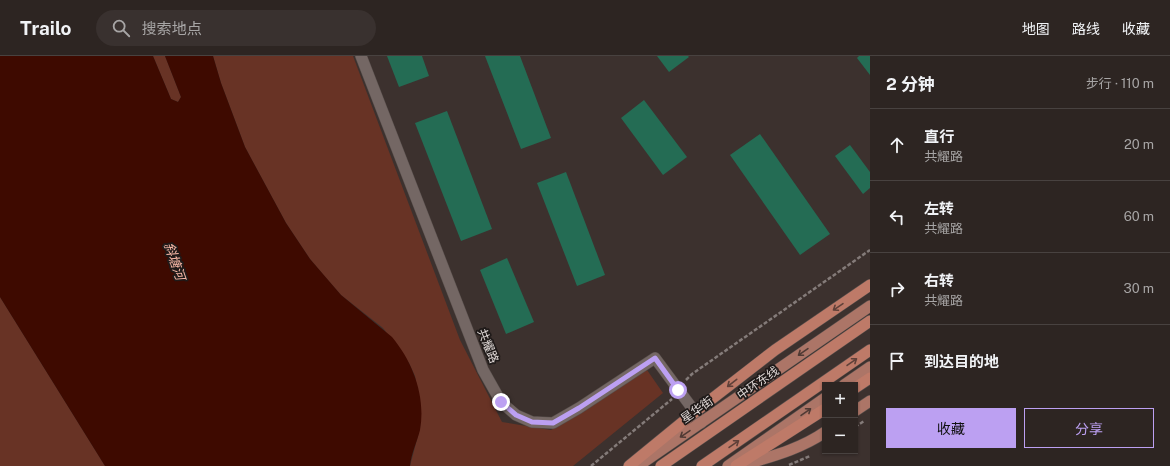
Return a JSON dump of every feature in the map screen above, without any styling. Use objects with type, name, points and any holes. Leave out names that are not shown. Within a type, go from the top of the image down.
[{"type":"highway","points":[[629,466],[695,412],[775,350],[870,285]]},
{"type":"highway","name":"中环东线","points":[[661,466],[870,321]]},
{"type":"highway","points":[[702,466],[870,350]]},
{"type":"highway","points":[[858,386],[870,378]]},
{"type":"highway","points":[[738,466],[822,411]]},
{"type":"main road","name":"星华街","points":[[638,466],[870,306]]},
{"type":"main road","points":[[848,382],[870,367]]},
{"type":"main road","points":[[728,466],[822,400]]},
{"type":"main road","points":[[858,410],[870,401]]},
{"type":"main road","points":[[738,466],[791,450],[806,444],[822,434]]},
{"type":"street","name":"共耀路","points":[[361,56],[483,370],[501,402],[516,415],[532,422],[553,423],[579,408],[655,358],[695,412],[701,423]]},
{"type":"path","points":[[591,466],[672,400],[678,390],[692,374],[870,250]]},
{"type":"shaded area","points":[[153,56],[165,56],[181,97],[178,102],[171,99]]},
{"type":"shaded area","points":[[213,56],[353,56],[460,340],[502,422],[551,430],[647,370],[663,393],[573,466],[410,466],[420,428],[421,411],[415,376],[409,363],[383,328],[341,295],[310,259],[286,223],[245,147],[221,83]]},
{"type":"shaded area","points":[[0,297],[105,466],[0,466]]},
{"type":"water","name":"斜塘河","points":[[0,56],[153,56],[171,99],[178,102],[181,97],[165,56],[213,56],[221,83],[245,147],[286,223],[310,259],[341,295],[392,337],[406,357],[412,369],[419,393],[421,418],[420,430],[410,466],[105,466],[0,297]]},
{"type":"building","points":[[387,56],[422,56],[429,76],[399,87]]},
{"type":"building","points":[[485,56],[520,56],[551,138],[521,149]]},
{"type":"building","points":[[657,56],[688,56],[689,57],[669,72]]},
{"type":"building","points":[[859,56],[870,56],[870,75],[857,58]]},
{"type":"building","points":[[644,100],[687,157],[663,175],[621,118]]},
{"type":"building","points":[[447,111],[492,229],[461,241],[415,123]]},
{"type":"building","points":[[760,134],[830,234],[800,255],[730,155]]},
{"type":"building","points":[[850,145],[870,172],[870,188],[863,194],[835,156]]},
{"type":"building","points":[[566,172],[605,275],[577,286],[537,183]]},
{"type":"building","points":[[507,258],[534,322],[506,334],[480,270]]},
{"type":"route","points":[[501,402],[516,415],[532,422],[553,423],[579,408],[655,358],[678,390]]}]
